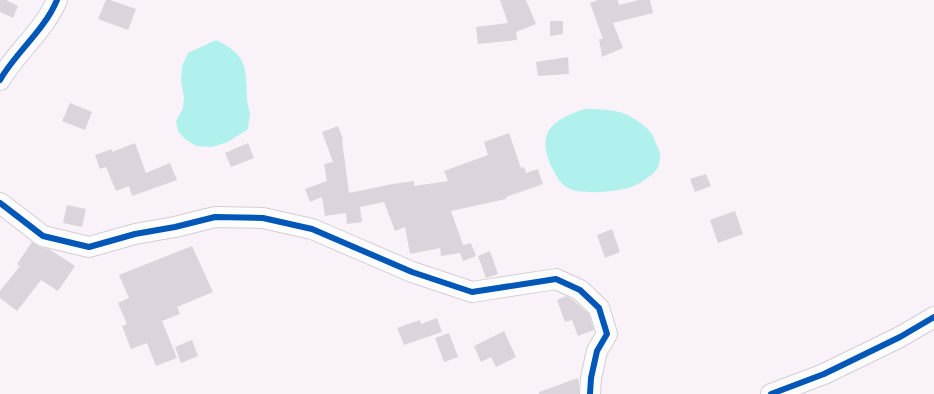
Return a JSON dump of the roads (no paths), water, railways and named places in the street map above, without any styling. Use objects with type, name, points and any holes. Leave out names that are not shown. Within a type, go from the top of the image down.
[{"type":"street","points":[[0,80],[36,34],[57,0]]},
{"type":"street","points":[[0,203],[43,236],[89,247],[135,234],[175,227],[215,217],[263,218],[312,229],[412,272],[472,292],[556,279],[580,290],[599,308],[607,334],[597,351],[591,378],[590,394]]},
{"type":"street","points":[[771,394],[824,374],[900,337],[934,317]]},
{"type":"water","points":[[216,40],[234,51],[243,63],[250,114],[248,129],[228,142],[212,147],[196,146],[185,139],[178,131],[176,121],[183,108],[184,97],[181,81],[182,66],[188,53]]},
{"type":"water","points":[[584,109],[599,109],[623,113],[635,119],[647,128],[652,134],[660,152],[660,162],[658,168],[649,177],[638,184],[614,191],[585,192],[570,189],[564,185],[551,166],[545,144],[547,135],[550,128],[556,123],[573,113]]}]
